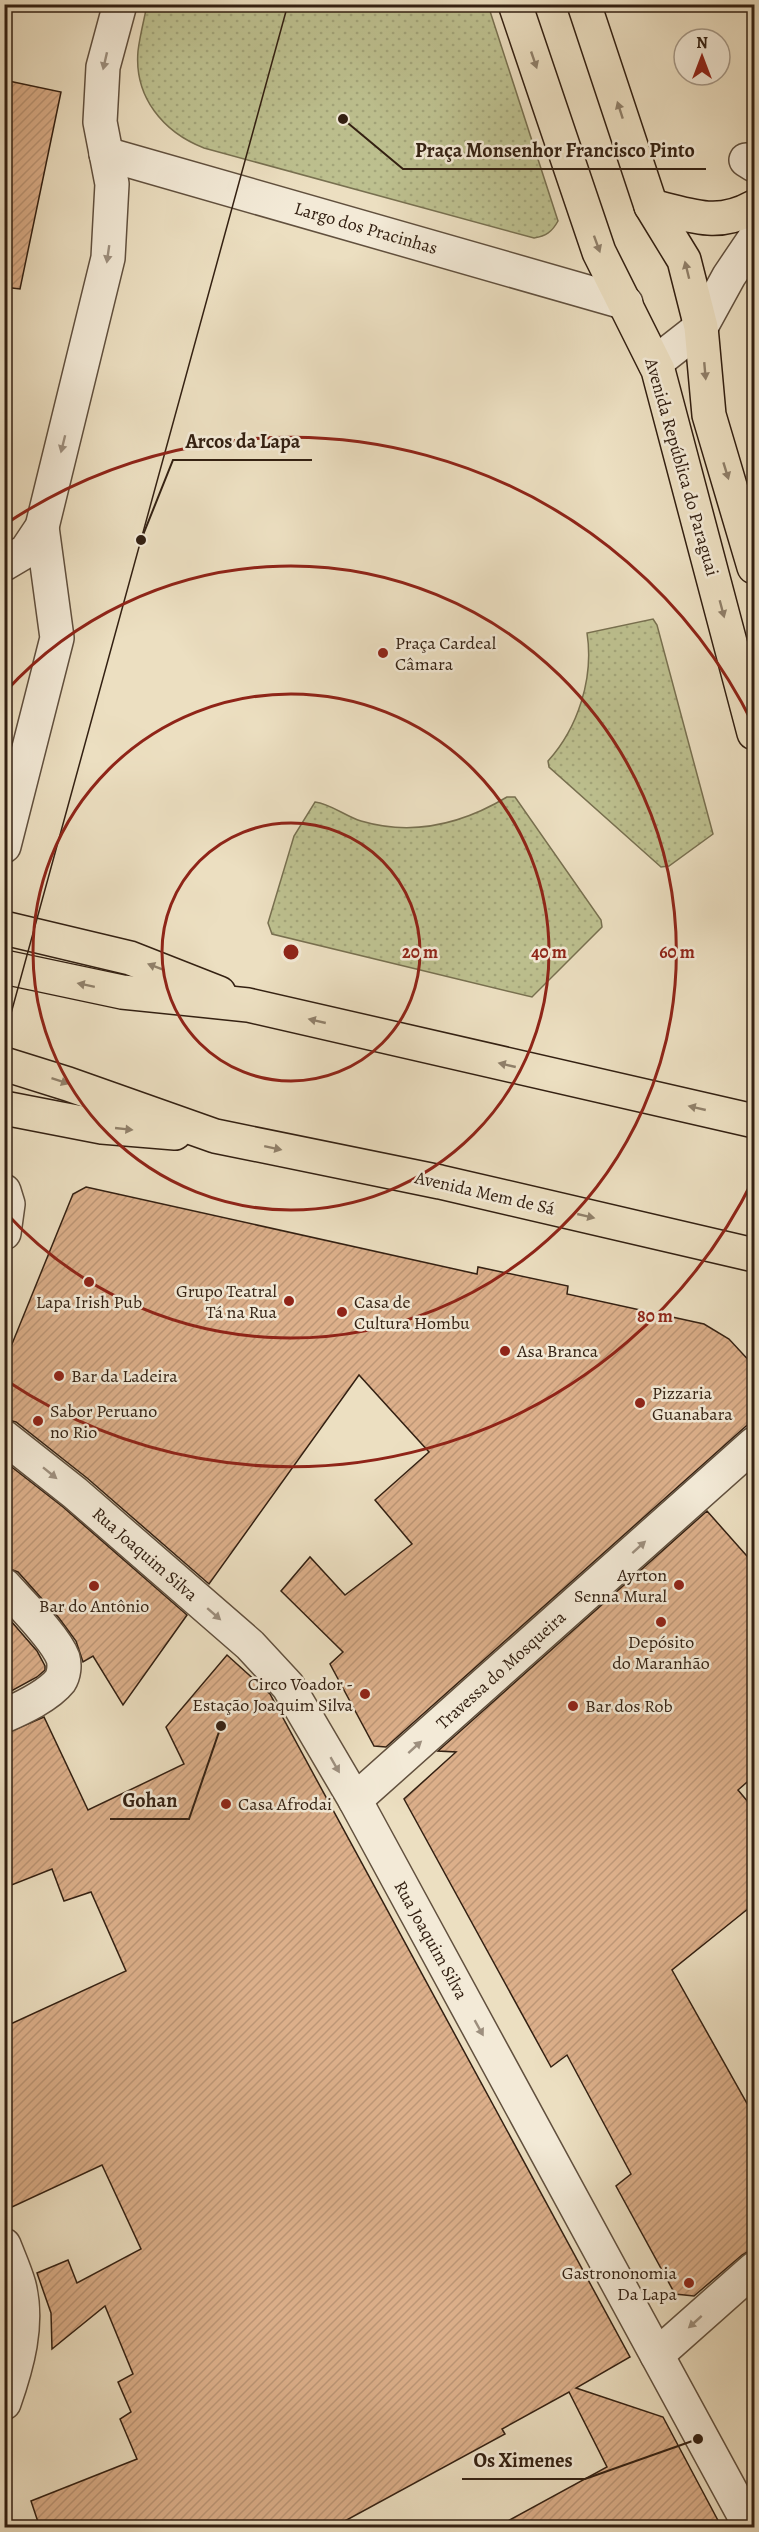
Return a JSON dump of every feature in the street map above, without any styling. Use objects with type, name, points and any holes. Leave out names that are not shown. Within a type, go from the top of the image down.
[{"type":"main road","name":"Avenida República do Paraguai","points":[[515,4],[599,252],[657,366],[754,733]]},
{"type":"main road","points":[[584,4],[651,206],[684,260],[701,327],[709,415],[754,567]]},
{"type":"main road","points":[[651,206],[710,220],[738,216],[754,207]]},
{"type":"main road","points":[[657,366],[709,415]]},
{"type":"main road","points":[[4,928],[108,951],[151,964],[248,1005]]},
{"type":"main road","points":[[4,967],[122,992],[248,1005],[754,1121]]},
{"type":"main road","name":"Avenida Mem de Sá","points":[[4,1065],[77,1087],[215,1136]]},
{"type":"main road","name":"Avenida Mem de Sá","points":[[4,1108],[102,1127],[215,1136],[440,1182],[754,1255]]},
{"type":"street","points":[[4,564],[26,551],[42,527],[108,258],[112,184],[100,122],[103,67],[120,4]]},
{"type":"street","name":"Largo dos Pracinhas","points":[[106,154],[626,303]]},
{"type":"street","points":[[657,366],[701,327],[729,276],[754,239]]},
{"type":"street","points":[[4,846],[57,638],[42,527]]},
{"type":"street","points":[[4,1191],[8,1204],[4,1233]]},
{"type":"street","name":"Rua Joaquim Silva","points":[[4,1437],[75,1493],[250,1645],[288,1686],[356,1800],[751,2528]]},
{"type":"street","name":"Travessa do Mosqueira","points":[[356,1800],[754,1444]]},
{"type":"street","points":[[4,1585],[56,1645],[64,1659],[61,1679],[52,1689],[4,1716]]},
{"type":"street","points":[[4,2245],[19,2286],[22,2319],[18,2364],[4,2403]]},
{"type":"street","points":[[657,2355],[747,2286]]},
{"type":"green space","points":[[147,5],[488,5],[558,221],[548,233],[534,238],[204,148],[189,141],[176,133],[154,111],[141,83],[138,51]]},
{"type":"green space","points":[[653,619],[657,625],[713,834],[669,866],[661,867],[549,767],[548,761],[568,733],[581,702],[588,667],[587,633]]},
{"type":"green space","points":[[507,797],[515,797],[601,920],[602,927],[532,997],[272,934],[268,923],[294,836],[315,802],[327,805],[361,821],[399,827],[418,827],[436,825],[472,814]]},
{"type":"building","points":[[4,80],[61,92],[20,289],[4,287]]},
{"type":"building","points":[[86,1187],[477,1274],[478,1267],[568,1286],[567,1294],[704,1324],[729,1339],[754,1366],[754,1419],[386,1747],[374,1746],[330,1664],[343,1652],[281,1591],[310,1557],[345,1595],[412,1544],[375,1500],[429,1452],[359,1375],[209,1584],[87,1478],[16,1422],[4,1419],[4,1356],[12,1344],[73,1194]]},
{"type":"building","points":[[4,1461],[63,1507],[187,1615],[123,1705],[93,1656],[83,1662],[76,1641],[59,1618],[18,1572],[4,1567]]},
{"type":"building","points":[[707,1511],[754,1564],[754,1776],[738,1790],[754,1809],[754,1904],[672,1970],[754,2116],[754,2248],[742,2255],[694,2296],[675,2294],[616,2186],[631,2174],[567,2055],[551,2067],[404,1799],[456,1752],[438,1751]]},
{"type":"building","points":[[4,1613],[37,1651],[45,1670],[37,1677],[4,1695]]},
{"type":"building","points":[[227,1655],[270,1694],[630,2357],[576,2388],[663,2417],[722,2528],[495,2528],[607,2467],[569,2392],[502,2429],[505,2434],[332,2528],[40,2528],[31,2501],[137,2459],[120,2419],[131,2412],[118,2382],[133,2374],[105,2306],[52,2349],[51,2313],[37,2273],[68,2260],[77,2283],[141,2249],[102,2165],[12,2207],[4,2186],[4,2027],[126,1971],[91,1892],[64,1901],[52,1869],[4,1888],[4,1734],[44,1717],[88,1810],[184,1764],[166,1727]]},
{"type":"tram line","points":[[4,1039],[288,4]]},
{"type":"place","name":"Praça Monsenhor Francisco Pinto","points":[[343,119]]},
{"type":"place","name":"Arcos da Lapa","points":[[141,540]]},
{"type":"place","name":"Praça Cardeal Câmara","points":[[383,653]]},
{"type":"place","name":"Lapa Irish Pub","points":[[89,1282]]},
{"type":"place","name":"Grupo Teatral Tá na Rua","points":[[289,1301]]},
{"type":"place","name":"Casa de Cultura Hombu","points":[[342,1312]]},
{"type":"place","name":"Asa Branca","points":[[505,1351]]},
{"type":"place","name":"Bar da Ladeira","points":[[59,1376]]},
{"type":"place","name":"Pizzaria Guanabara","points":[[640,1403]]},
{"type":"place","name":"Sabor Peruano no Rio","points":[[38,1421]]},
{"type":"place","name":"Ayrton Senna Mural","points":[[679,1585]]},
{"type":"place","name":"Bar do Antônio","points":[[94,1586]]},
{"type":"place","name":"Depósito do Maranhão","points":[[661,1622]]},
{"type":"place","name":"Circo Voador - Estação Joaquim Silva","points":[[365,1694]]},
{"type":"place","name":"Bar dos Rob","points":[[573,1706]]},
{"type":"place","name":"Gohan","points":[[221,1726]]},
{"type":"place","name":"Casa Afrodai","points":[[226,1804]]},
{"type":"place","name":"Gastrononomia Da Lapa","points":[[689,2283]]},
{"type":"place","name":"Os Ximenes","points":[[698,2439]]}]
